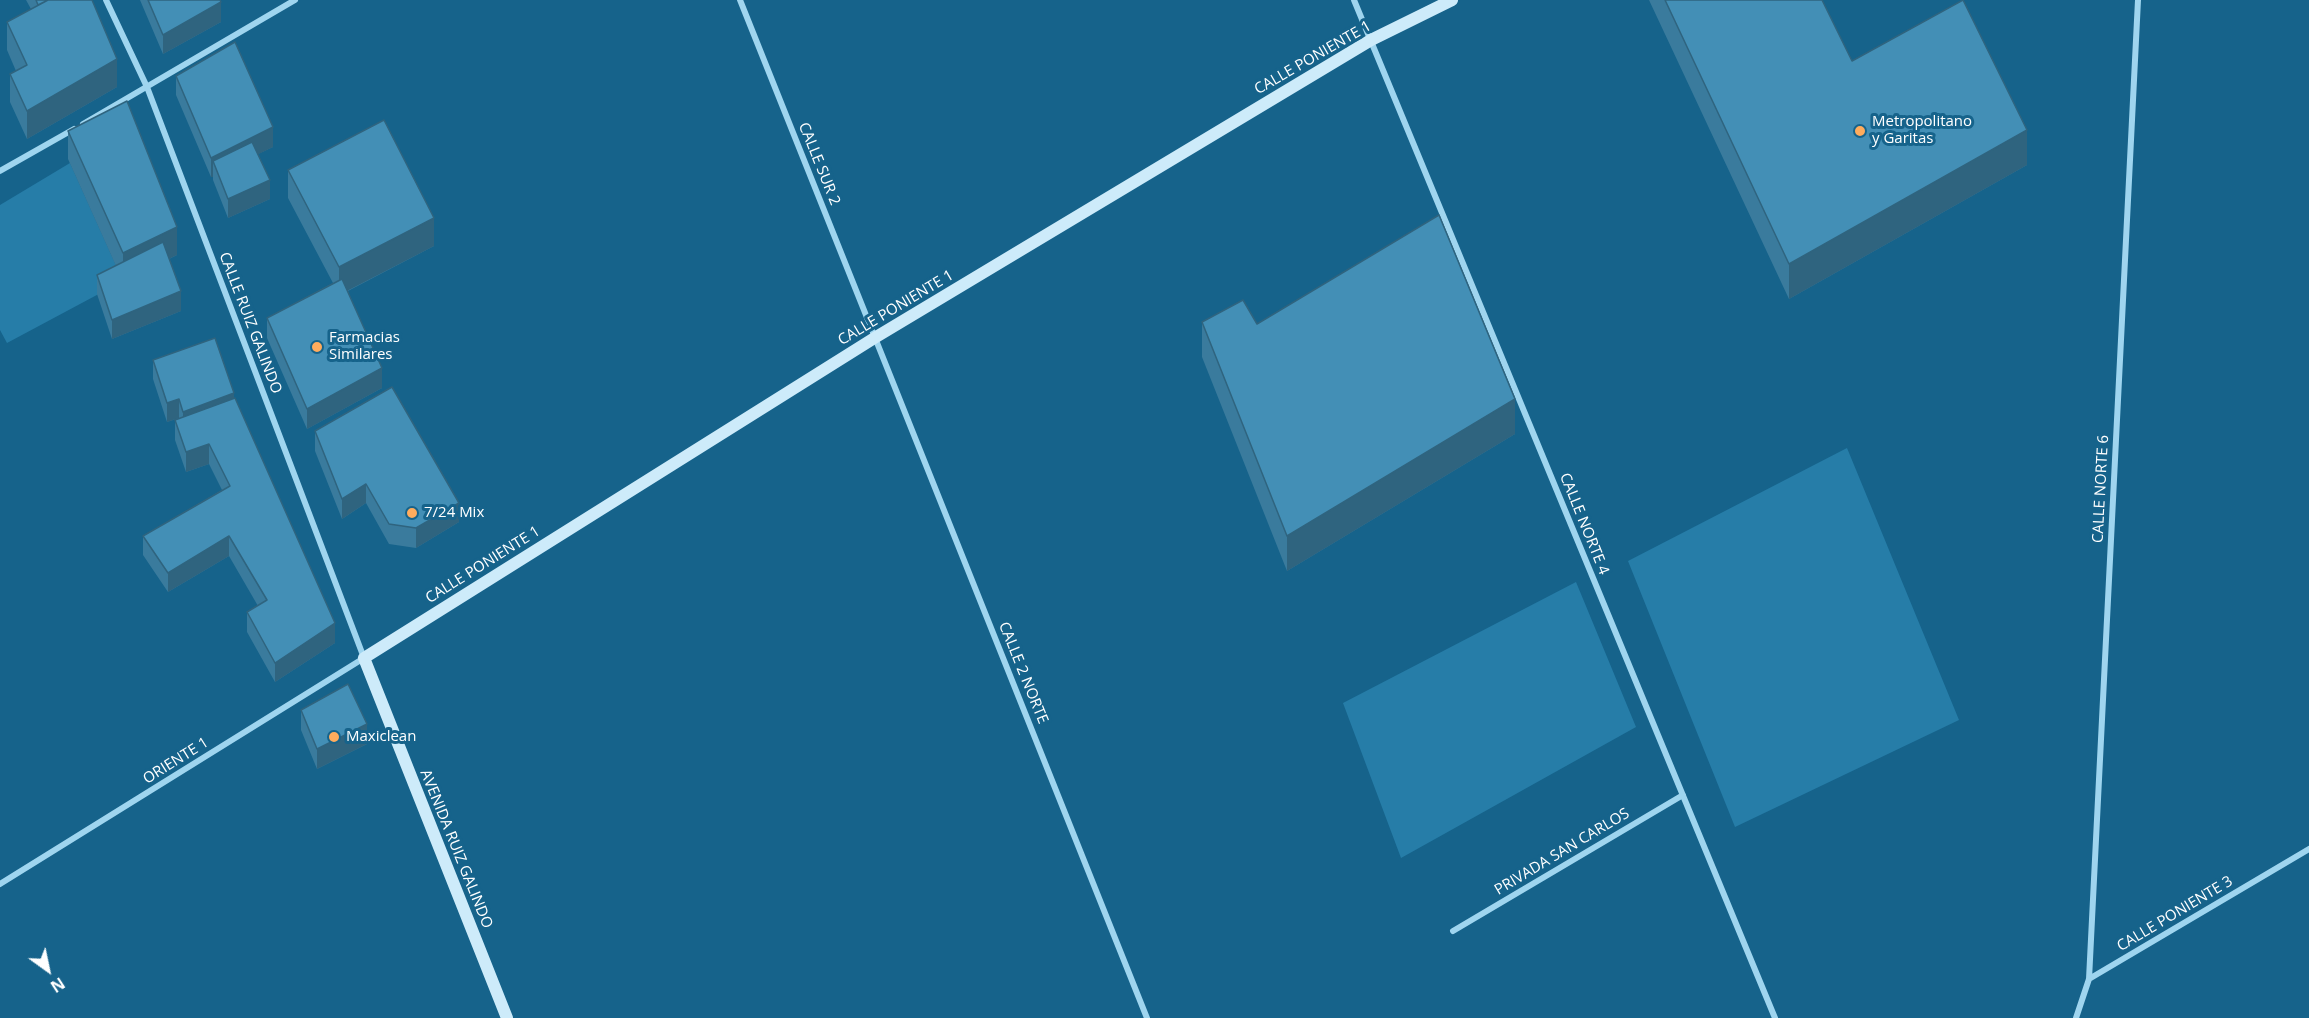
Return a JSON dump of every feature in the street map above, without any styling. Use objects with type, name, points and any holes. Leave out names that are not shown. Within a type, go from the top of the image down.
[{"type":"street","name":"CALLE RUIZ GALINDO","points":[[106,0],[147,87],[364,658]]},
{"type":"street","points":[[0,171],[294,0]]},
{"type":"street","name":"CALLE SUR 2","points":[[740,0],[876,337]]},
{"type":"street","name":"CALLE NORTE 4","points":[[1354,0],[1775,1018]]},
{"type":"street","name":"CALLE PONIENTE 1","points":[[364,658],[876,337],[1371,40],[1452,0]]},
{"type":"street","name":"CALLE NORTE 6","points":[[2089,979],[2138,0]]},
{"type":"street","name":"CALLE 2 NORTE","points":[[876,337],[1147,1018]]},
{"type":"street","name":"ORIENTE 1","points":[[0,884],[364,658]]},
{"type":"street","name":"AVENIDA RUIZ GALINDO","points":[[364,658],[507,1018]]},
{"type":"street","name":"PRIVADA SAN CARLOS","points":[[1453,931],[1683,795]]},
{"type":"street","name":"CALLE PONIENTE 3","points":[[2089,979],[2309,849]]},
{"type":"street","points":[[2076,1018],[2089,979]]},
{"type":"shaded area","points":[[70,163],[123,281],[7,343],[0,330],[0,205]]},
{"type":"shaded area","points":[[1847,448],[1959,720],[1735,827],[1628,561]]},
{"type":"shaded area","points":[[1576,582],[1636,727],[1401,858],[1343,703]]},
{"type":"building","points":[[36,0],[48,0],[38,5]]},
{"type":"building","points":[[48,0],[92,0],[117,59],[27,111],[10,74],[27,65],[7,22]]},
{"type":"building","points":[[148,0],[220,0],[221,2],[163,35]]},
{"type":"building","name":"Metropolitano y Garitas","points":[[1665,0],[1822,0],[1852,61],[1963,0],[2027,130],[1789,264]]},
{"type":"building","points":[[235,42],[273,127],[211,158],[176,76]]},
{"type":"building","points":[[127,101],[177,227],[123,253],[68,131]]},
{"type":"building","points":[[384,120],[434,218],[339,267],[288,170]]},
{"type":"building","points":[[252,142],[270,180],[228,199],[213,161]]},
{"type":"building","points":[[1439,215],[1515,399],[1287,536],[1202,322],[1243,300],[1257,324]]},
{"type":"building","points":[[163,242],[181,291],[112,320],[97,275]]},
{"type":"building","points":[[342,279],[382,368],[307,409],[267,318]]},
{"type":"building","points":[[215,338],[234,393],[183,412],[179,399],[167,403],[153,360]]},
{"type":"building","points":[[392,387],[459,503],[416,528],[389,524],[366,484],[342,499],[315,431]]},
{"type":"building","points":[[235,398],[335,623],[275,663],[247,612],[267,600],[229,536],[168,573],[143,536],[230,486],[209,444],[186,452],[175,420]]},
{"type":"building","points":[[348,684],[367,724],[317,749],[301,710]]},
{"type":"place","name":"Metropolitano y Garitas","points":[[1860,131]]},
{"type":"place","name":"Farmacias Similares","points":[[317,347]]},
{"type":"place","name":"7/24 Mix","points":[[412,513]]},
{"type":"place","name":"Maxiclean","points":[[334,737]]}]
